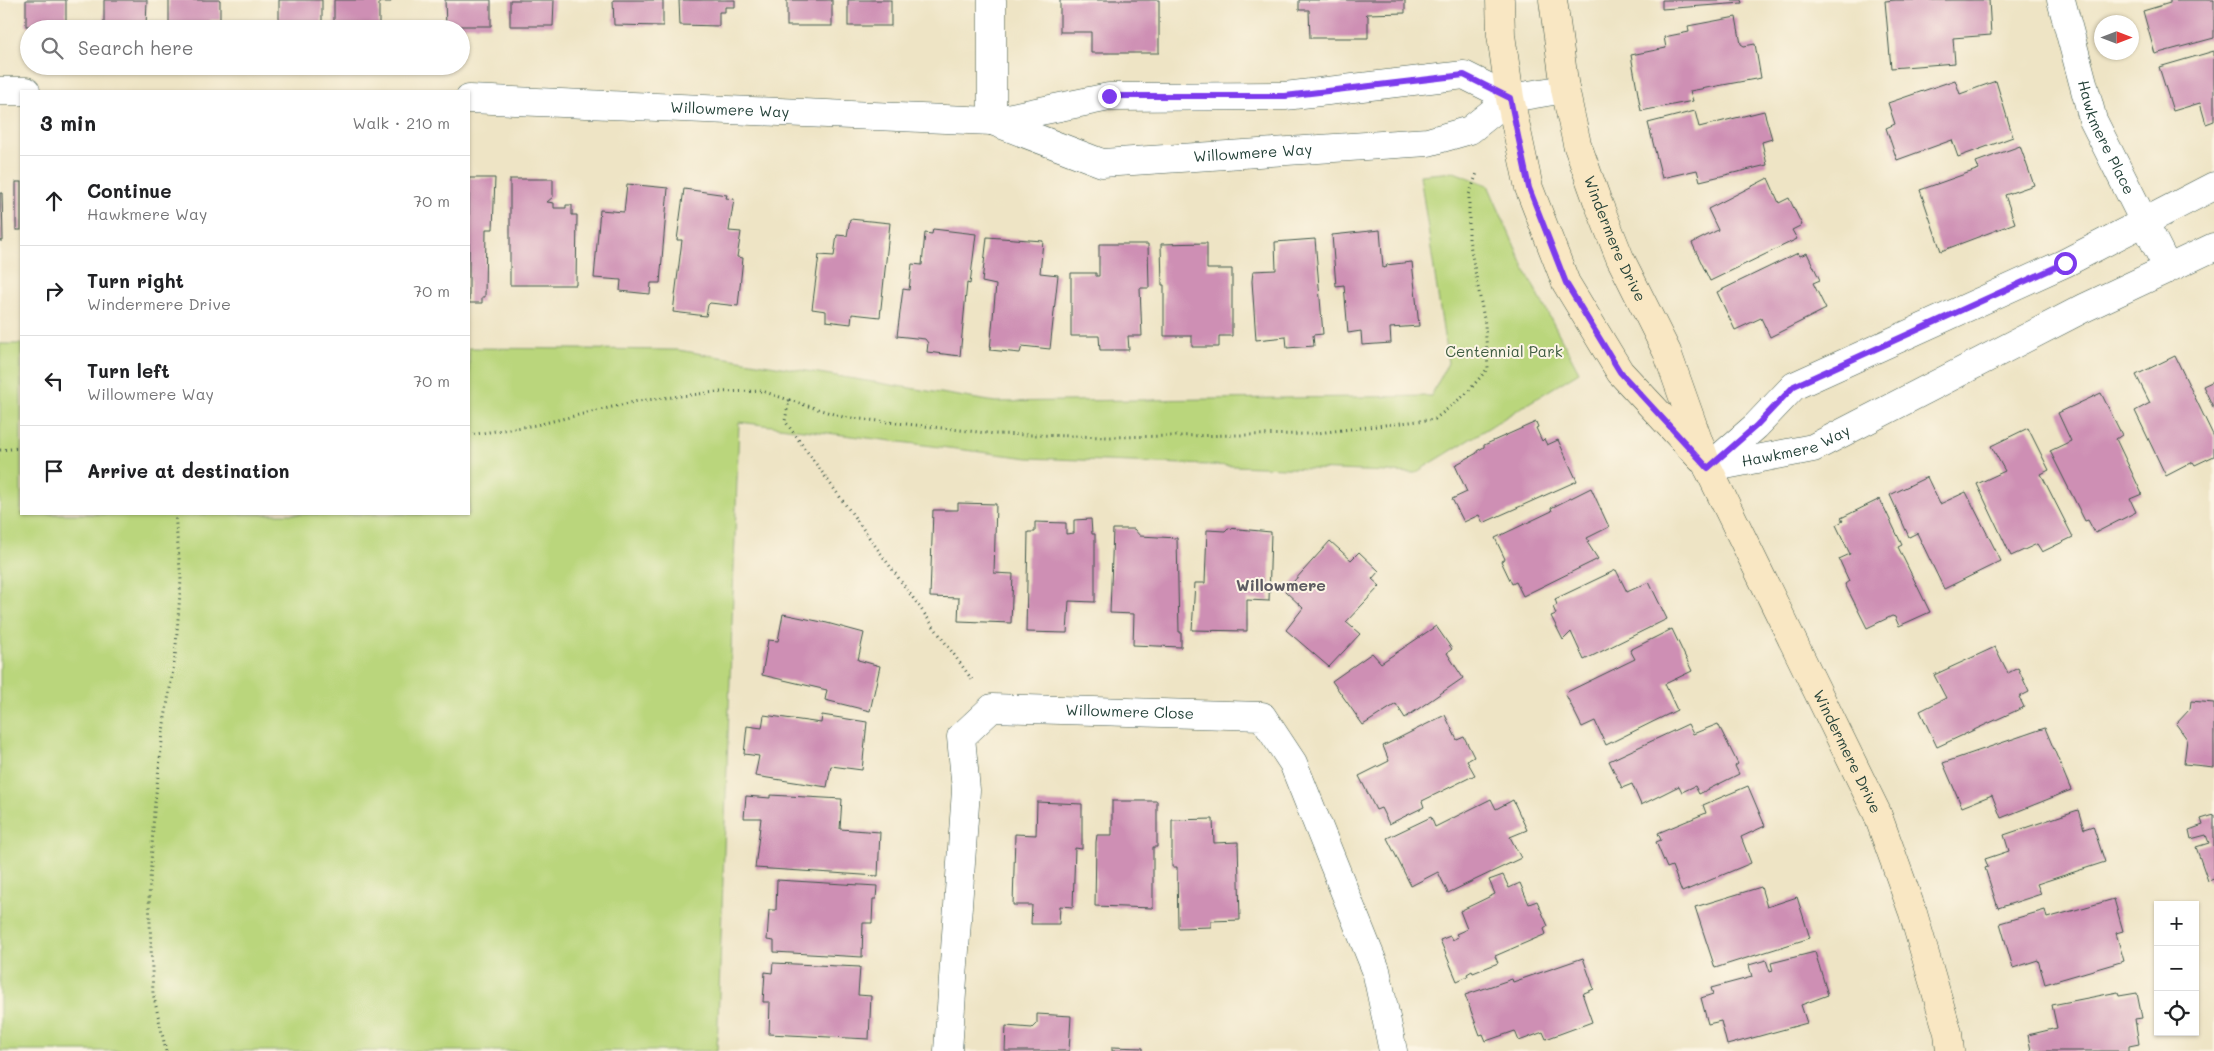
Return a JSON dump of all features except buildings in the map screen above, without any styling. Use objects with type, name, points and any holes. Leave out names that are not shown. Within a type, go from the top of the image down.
[{"type":"street","points":[[992,0],[992,121]]},
{"type":"street","name":"Windermere Drive","points":[[1500,0],[1501,35],[1510,98],[1529,188],[1566,283],[1620,372],[1708,468]]},
{"type":"street","name":"Windermere Drive","points":[[1553,0],[1565,89],[1578,144],[1597,200],[1620,258],[1667,352],[1708,468],[1876,813],[1913,913],[1948,1033],[1950,1051]]},
{"type":"street","name":"Hawkmere Place","points":[[2061,0],[2094,120],[2168,269]]},
{"type":"street","name":"Willowmere Way","points":[[470,99],[992,121],[1109,96],[1285,96],[1464,75],[1510,98]]},
{"type":"street","name":"Willowmere Way","points":[[992,121],[1102,164],[1428,142],[1470,130],[1510,98],[1565,89]]},
{"type":"street","points":[[0,91],[20,91]]},
{"type":"street","name":"Hawkmere Way","points":[[1708,468],[1756,426],[1794,386],[2065,263],[2214,186]]},
{"type":"street","name":"Hawkmere Way","points":[[1708,468],[1813,448],[2084,308],[2214,247]]},
{"type":"street","points":[[948,1051],[966,790],[960,737],[992,708]]},
{"type":"street","name":"Willowmere Close","points":[[992,708],[1262,716],[1293,763],[1376,970],[1393,1051]]},
{"type":"path","points":[[470,435],[536,425],[638,401],[716,392],[762,391],[843,417],[996,434],[1109,437],[1309,434],[1436,418],[1467,393],[1488,368],[1485,324],[1469,239],[1469,195],[1476,173]]},
{"type":"path","points":[[789,400],[785,421],[992,708]]},
{"type":"path","points":[[0,450],[20,448]]},
{"type":"path","points":[[166,1051],[153,993],[149,899],[154,811],[164,724],[176,658],[181,580],[175,515]]},
{"type":"green space","name":"Centennial Park","points":[[1454,172],[1488,185],[1526,272],[1579,372],[1415,473],[1029,458],[739,422],[717,1051],[0,1051],[0,344],[20,344],[20,515],[470,515],[470,348],[678,350],[995,402],[1431,396],[1448,363],[1420,175]]},
{"type":"district","name":"Willowmere","points":[[1281,585]]},
{"type":"route","points":[[1109,96],[1285,96],[1464,75],[1510,98],[1529,188],[1566,283],[1620,372],[1708,468],[1756,426],[1794,386],[2065,263]]}]
